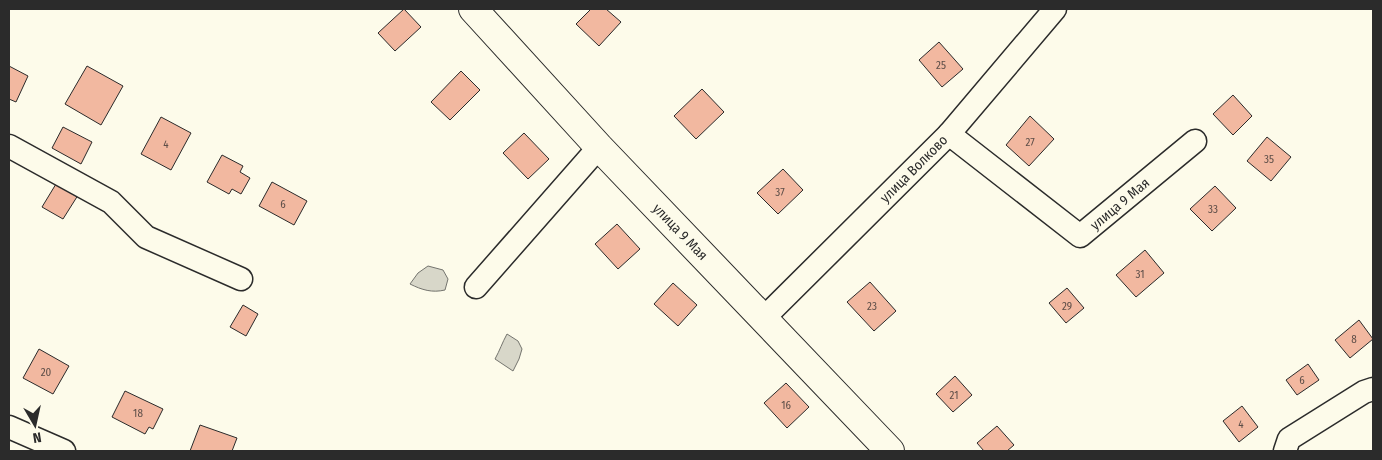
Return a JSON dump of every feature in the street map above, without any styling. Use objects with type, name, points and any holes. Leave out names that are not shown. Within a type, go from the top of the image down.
[{"type":"main road","name":"улица 9 Мая","points":[[472,9],[599,148],[890,451]]},
{"type":"street","name":"улица Волково","points":[[763,319],[949,134],[1055,9]]},
{"type":"street","name":"улица 9 Мая","points":[[949,134],[1080,236],[1195,141]]},
{"type":"street","points":[[9,146],[111,202],[146,237],[241,278]]},
{"type":"street","points":[[476,287],[599,148]]},
{"type":"street","points":[[1285,451],[1289,439],[1364,392],[1373,389]]},
{"type":"street","points":[[9,427],[64,451]]},
{"type":"shaded area","points":[[428,266],[443,270],[448,279],[445,290],[427,290],[410,284],[418,273]]},
{"type":"shaded area","points":[[507,334],[518,341],[522,349],[513,371],[495,359]]},
{"type":"building","points":[[404,9],[421,27],[395,51],[378,33]]},
{"type":"building","points":[[591,9],[606,9],[621,22],[599,46],[576,24]]},
{"type":"building","points":[[939,42],[963,69],[942,87],[919,60]]},
{"type":"building","points":[[9,66],[28,76],[16,102],[9,99]]},
{"type":"building","points":[[87,66],[123,86],[101,125],[65,104]]},
{"type":"building","points":[[461,71],[480,90],[450,120],[431,102]]},
{"type":"building","points":[[702,89],[724,112],[696,139],[674,116]]},
{"type":"building","points":[[1233,95],[1252,116],[1233,135],[1213,114]]},
{"type":"building","points":[[1030,116],[1054,139],[1029,166],[1006,145]]},
{"type":"building","points":[[161,117],[191,133],[171,170],[141,154]]},
{"type":"building","points":[[63,127],[92,142],[81,164],[52,148]]},
{"type":"building","points":[[524,133],[549,159],[528,179],[503,153]]},
{"type":"building","points":[[1267,137],[1291,157],[1271,181],[1247,161]]},
{"type":"building","points":[[222,155],[243,166],[240,172],[250,178],[241,194],[232,189],[229,194],[207,182]]},
{"type":"building","points":[[783,169],[803,190],[778,214],[757,193]]},
{"type":"building","points":[[59,179],[80,192],[63,219],[42,207]]},
{"type":"building","points":[[272,182],[307,201],[294,225],[259,206]]},
{"type":"building","points":[[1215,186],[1236,208],[1212,231],[1190,209]]},
{"type":"building","points":[[617,224],[640,249],[618,269],[595,244]]},
{"type":"building","points":[[1145,250],[1164,273],[1136,297],[1116,275]]},
{"type":"building","points":[[870,282],[896,311],[874,331],[847,302]]},
{"type":"building","points":[[673,283],[697,305],[678,326],[654,304]]},
{"type":"building","points":[[1067,288],[1084,308],[1066,323],[1049,303]]},
{"type":"building","points":[[243,305],[258,314],[246,336],[230,327]]},
{"type":"building","points":[[1359,320],[1373,339],[1350,358],[1335,340]]},
{"type":"building","points":[[39,349],[69,366],[53,394],[23,378]]},
{"type":"building","points":[[1308,364],[1319,380],[1297,395],[1286,380]]},
{"type":"building","points":[[955,376],[972,395],[953,412],[936,394]]},
{"type":"building","points":[[786,383],[809,407],[787,428],[764,403]]},
{"type":"building","points":[[125,391],[163,409],[153,429],[149,427],[145,434],[112,417]]},
{"type":"building","points":[[1242,406],[1258,427],[1239,442],[1223,421]]},
{"type":"building","points":[[200,425],[237,438],[232,451],[190,451]]},
{"type":"building","points":[[997,426],[1014,445],[1007,451],[984,451],[977,443]]}]
